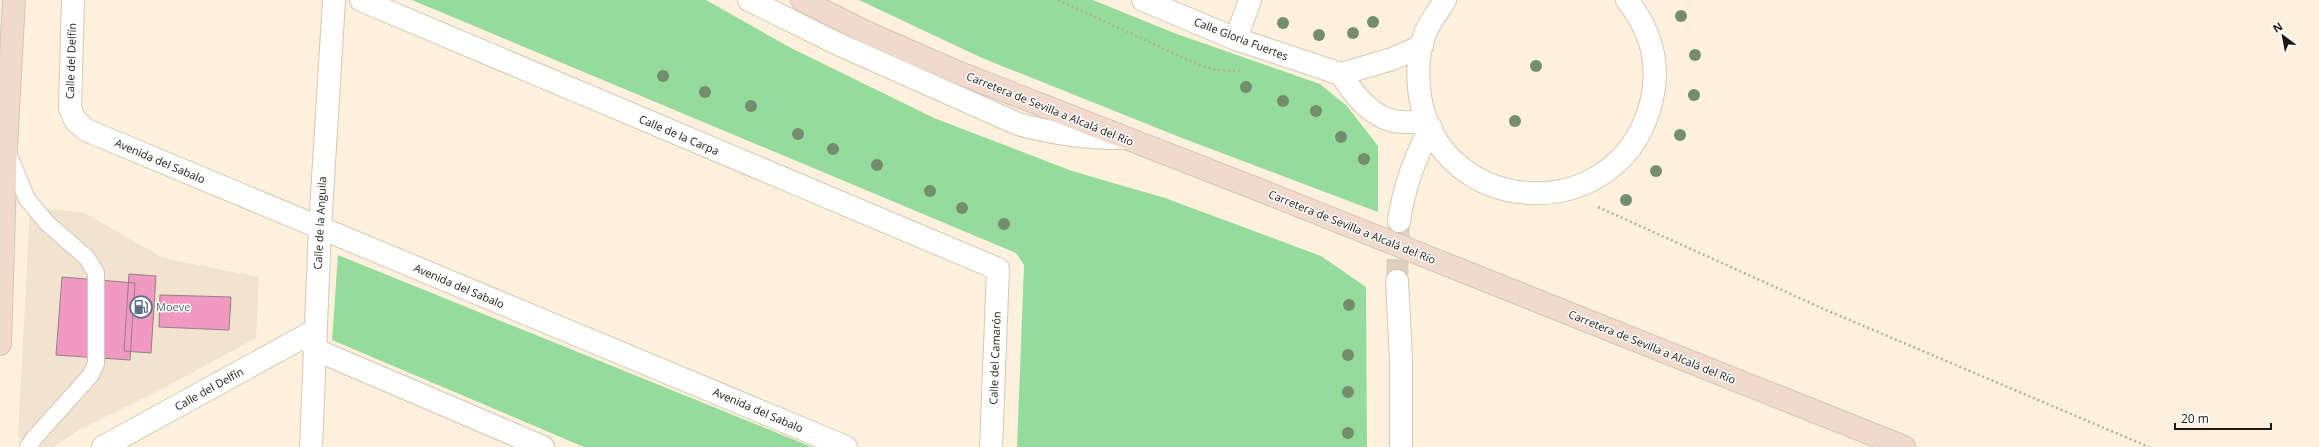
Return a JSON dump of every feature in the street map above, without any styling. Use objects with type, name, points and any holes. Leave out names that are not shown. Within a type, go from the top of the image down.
[{"type":"main road","points":[[0,344],[6,147],[14,0]]},
{"type":"main road","name":"Carretera de Sevilla a Alcalá del Río","points":[[802,0],[868,33],[957,72],[1257,189],[1904,447]]},
{"type":"street","name":"Calle del Delfín","points":[[73,0],[70,108],[74,120]]},
{"type":"street","name":"Calle de la Anguila","points":[[311,447],[314,340],[334,0]]},
{"type":"street","name":"Calle de la Carpa","points":[[361,0],[998,269]]},
{"type":"street","points":[[749,0],[838,44],[1018,124],[1048,133],[1081,138],[1124,138]]},
{"type":"street","name":"Calle Gloria Fuertes","points":[[1144,0],[1236,39],[1341,74]]},
{"type":"street","points":[[1236,39],[1250,0]]},
{"type":"street","points":[[1445,0],[1425,34],[1417,73],[1423,114],[1429,125],[1443,150],[1473,177],[1511,192],[1552,194],[1591,182],[1622,159],[1644,128],[1655,92],[1654,54],[1642,19],[1627,0]]},
{"type":"street","points":[[1422,46],[1392,60],[1341,74],[1354,95],[1375,112],[1393,121],[1429,125]]},
{"type":"street","name":"Avenida del Sabalo","points":[[74,120],[86,130],[846,447]]},
{"type":"street","points":[[1399,221],[1407,179],[1429,125]]},
{"type":"street","name":"Calle del Camarón","points":[[991,447],[998,269]]},
{"type":"street","points":[[1397,281],[1401,360],[1401,447]]},
{"type":"street","name":"Calle del Delfín","points":[[103,447],[314,340]]},
{"type":"street","points":[[314,340],[543,447]]},
{"type":"lane","points":[[6,147],[27,199],[47,223],[87,258],[96,273],[96,364],[90,376],[34,437],[28,447]]},
{"type":"path","points":[[1563,191],[1826,310],[2149,447]]},
{"type":"shaded area","name":"Moeve","points":[[30,207],[85,213],[163,258],[259,277],[256,338],[162,389],[79,430],[53,447],[29,447],[18,436]]},
{"type":"green space","points":[[412,0],[706,0],[789,47],[934,118],[1072,171],[1165,198],[1321,256],[1366,287],[1367,447],[1017,447],[1024,265],[1016,253]]},
{"type":"green space","points":[[859,0],[1093,0],[1174,33],[1320,84],[1347,106],[1378,146],[1378,212],[1182,138],[982,58]]},
{"type":"green space","points":[[338,255],[812,447],[584,447],[332,340]]},
{"type":"building","points":[[129,274],[156,276],[151,353],[124,351]]},
{"type":"building","points":[[62,277],[135,283],[130,360],[56,355]]},
{"type":"building","points":[[160,295],[231,297],[229,330],[159,327]]},
{"type":"tunnel","points":[[1397,281],[1399,221]]},
{"type":"place","name":"Moeve","points":[[141,307]]}]
